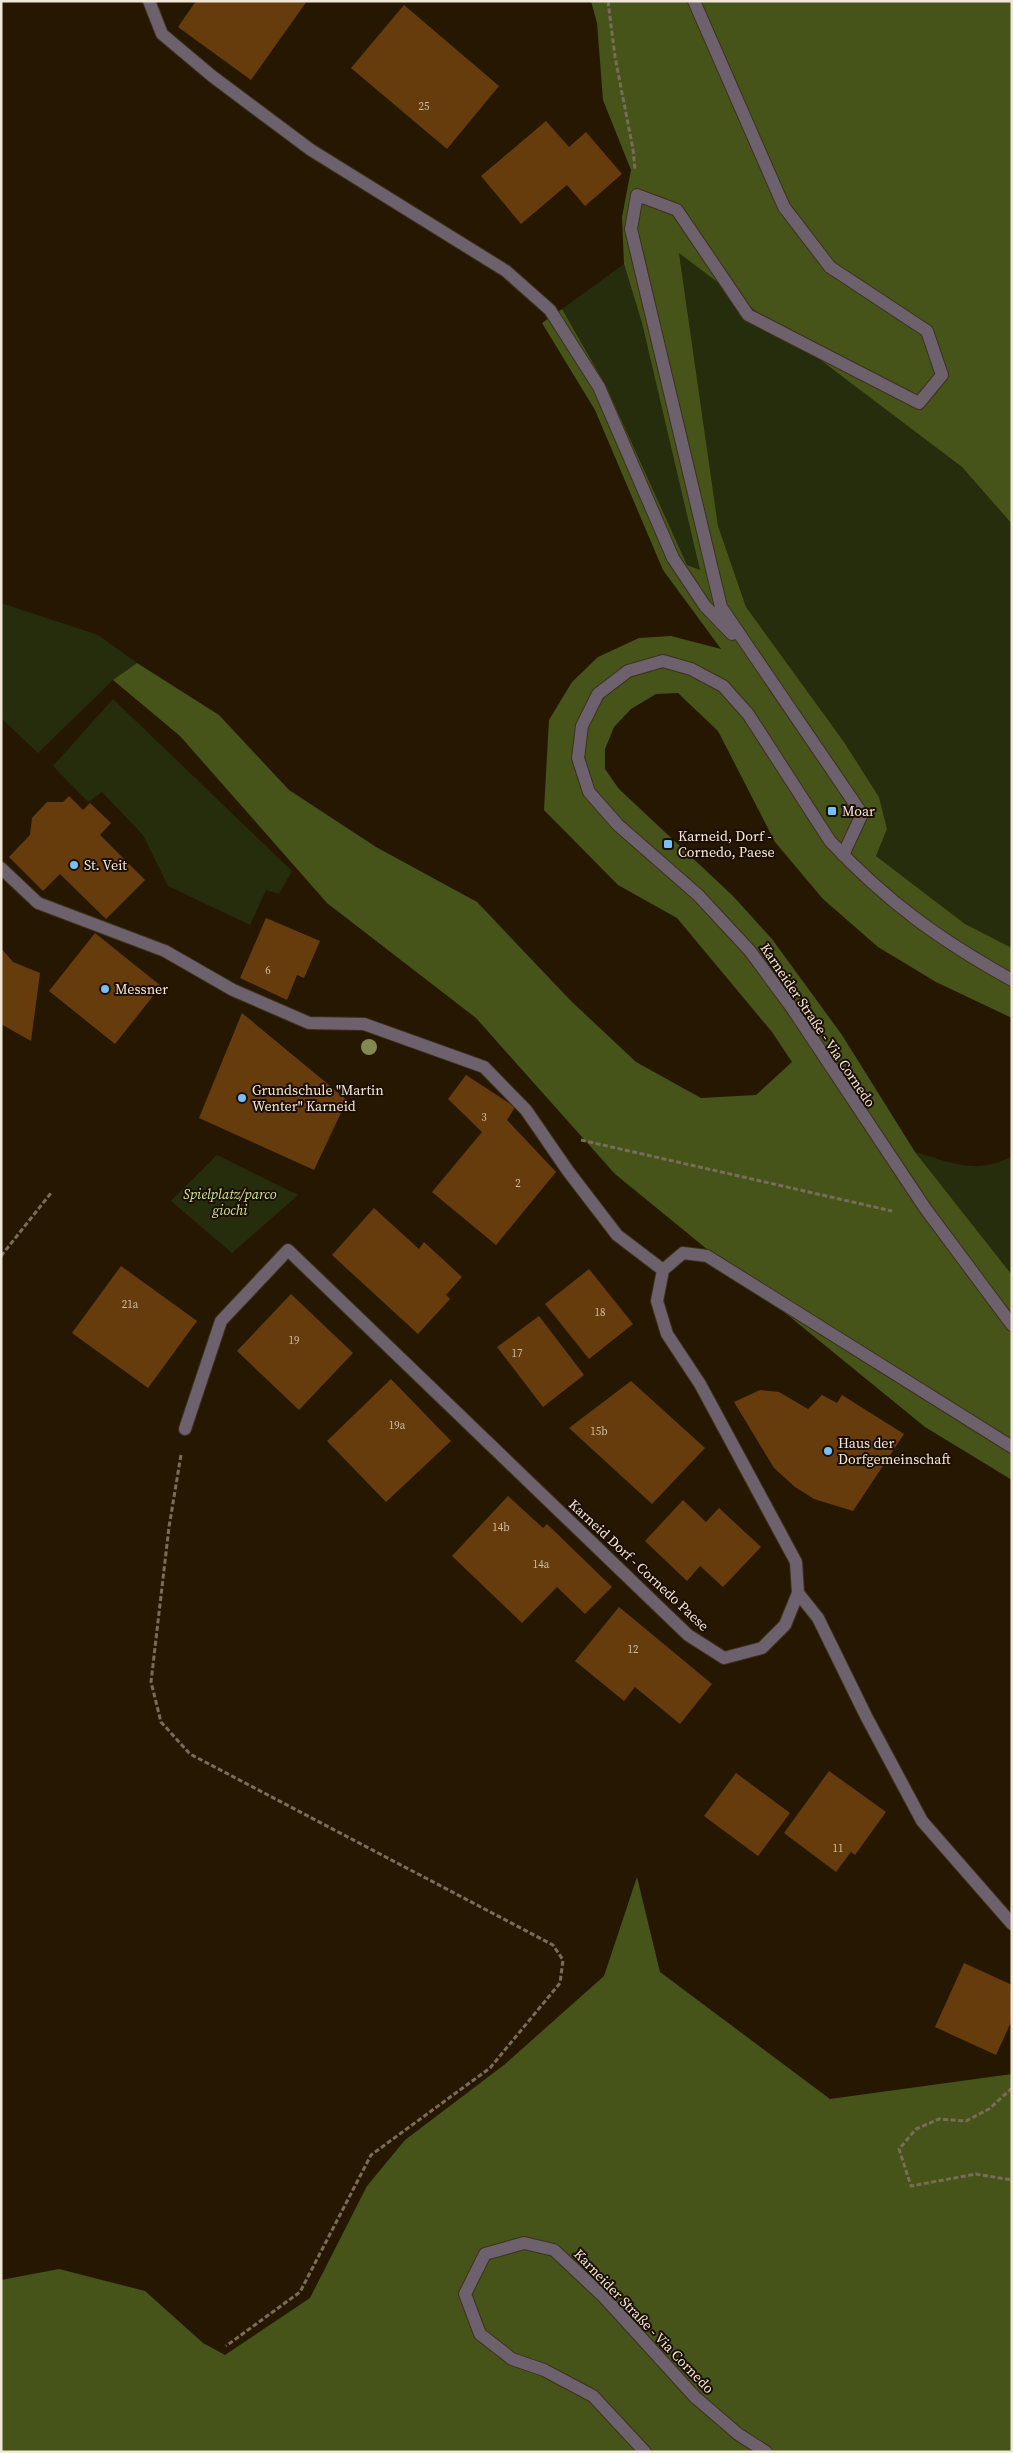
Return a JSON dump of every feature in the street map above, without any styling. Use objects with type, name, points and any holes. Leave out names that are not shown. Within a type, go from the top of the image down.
[{"type":"street","points":[[149,1],[162,34],[212,76],[311,150],[506,270],[550,310],[598,387],[673,558],[705,606],[762,664]]},
{"type":"street","points":[[694,1],[784,208],[830,267],[927,331],[942,375],[919,403],[748,315],[678,210],[637,195],[631,229],[711,573],[721,607],[762,664],[862,814],[843,855]]},
{"type":"street","name":"Karneider Straße - Via Cornedo","points":[[1012,980],[925,927],[882,893],[843,855],[830,841],[748,714],[723,686],[691,670],[663,661],[628,671],[598,694],[582,726],[578,758],[589,792],[618,824],[698,895],[750,951],[792,1008],[920,1200],[1012,1325]]},
{"type":"street","points":[[1,868],[38,904],[165,951],[234,990],[309,1023],[364,1024],[484,1067],[526,1110],[568,1171],[617,1235],[663,1270],[683,1253],[707,1256],[1012,1447]]},
{"type":"street","name":"Karneid Dorf - Cornedo Paese","points":[[185,1429],[221,1321],[288,1250],[688,1635],[724,1658],[762,1648],[785,1625],[798,1593],[796,1562],[700,1384],[668,1334],[657,1302],[663,1270]]},
{"type":"street","points":[[798,1593],[818,1618],[866,1716],[922,1821],[1012,1924]]},
{"type":"street","name":"Karneider Straße - Via Cornedo","points":[[646,2452],[593,2396],[544,2370],[512,2359],[480,2334],[465,2294],[485,2254],[524,2243],[554,2250],[604,2297],[695,2397],[738,2434],[766,2452]]},
{"type":"path","points":[[608,1],[615,57],[633,149],[637,195]]},
{"type":"path","points":[[540,1130],[892,1210]]},
{"type":"path","points":[[1,1256],[51,1193]]},
{"type":"path","points":[[185,1429],[169,1527],[152,1682],[162,1722],[190,1754],[553,1946],[563,1960],[560,1983],[490,2068],[371,2155],[300,2292],[226,2346]]},
{"type":"path","points":[[1012,2088],[989,2109],[966,2121],[939,2119],[916,2129],[899,2149],[911,2186],[976,2174],[1012,2180]]},
{"type":"green space","points":[[591,1],[1012,1],[1012,524],[962,467],[679,253],[718,526],[746,607],[844,742],[879,797],[887,829],[876,856],[965,924],[1012,948],[1012,1018],[936,982],[878,947],[823,899],[775,842],[718,731],[678,693],[656,694],[631,709],[614,727],[605,749],[605,769],[619,789],[733,896],[772,939],[842,1035],[915,1152],[1012,1275],[1012,1480],[925,1427],[615,1174],[476,1018],[327,903],[180,736],[113,680],[137,663],[219,715],[289,790],[376,847],[477,902],[571,1001],[636,1062],[701,1098],[756,1095],[792,1062],[772,1032],[677,918],[618,885],[544,810],[549,720],[572,682],[598,657],[639,638],[671,636],[721,649],[663,570],[595,410],[542,323],[562,309],[606,386],[687,565],[700,570],[642,323],[624,264],[622,217],[631,170],[603,100],[597,23]]},
{"type":"green space","points":[[679,252],[962,467],[1012,524],[1012,948],[965,924],[876,856],[887,829],[879,797],[844,742],[746,607],[718,526]]},
{"type":"green space","points":[[624,264],[642,323],[701,571],[687,565],[606,386],[562,309]]},
{"type":"green space","points":[[1,603],[98,635],[137,663],[113,680],[38,753],[1,718]]},
{"type":"green space","points":[[113,699],[292,871],[279,894],[266,890],[250,925],[168,886],[143,835],[102,792],[88,802],[53,766]]},
{"type":"green space","points":[[915,1152],[952,1163],[975,1166],[999,1162],[1012,1156],[1012,1275]]},
{"type":"green space","name":"Spielplatz/parco giochi","points":[[217,1155],[298,1195],[232,1253],[171,1201]]},
{"type":"green space","points":[[637,1877],[660,1972],[830,2099],[1012,2074],[1012,2452],[1,2452],[1,2280],[59,2269],[145,2291],[203,2343],[225,2355],[310,2298],[367,2186],[405,2140],[504,2065],[604,1976]]},
{"type":"building","points":[[196,1],[307,1],[251,80],[178,27]]},
{"type":"building","points":[[404,5],[499,86],[447,149],[351,68]]},
{"type":"building","points":[[546,121],[569,147],[586,132],[622,174],[585,206],[567,185],[521,224],[481,176]]},
{"type":"building","name":"St. Veit","points":[[69,796],[83,810],[90,803],[111,823],[100,835],[145,880],[106,919],[60,874],[43,891],[9,857],[30,835],[32,818],[47,802],[63,802]]},
{"type":"building","points":[[266,918],[320,941],[304,978],[297,975],[287,1000],[240,978]]},
{"type":"building","name":"Messner","points":[[95,933],[161,986],[115,1044],[49,991]]},
{"type":"building","points":[[1,948],[13,962],[40,973],[31,1041],[1,1024]]},
{"type":"building","points":[[242,1013],[347,1100],[314,1170],[199,1118]]},
{"type":"building","points":[[466,1075],[515,1107],[507,1120],[556,1172],[496,1245],[432,1192],[482,1132],[448,1099]]},
{"type":"building","points":[[374,1208],[419,1249],[424,1242],[462,1277],[446,1295],[450,1299],[418,1334],[332,1255]]},
{"type":"building","points":[[121,1266],[197,1321],[148,1388],[72,1333]]},
{"type":"building","points":[[589,1269],[633,1324],[589,1359],[545,1304]]},
{"type":"building","points":[[291,1294],[353,1353],[299,1410],[237,1351]]},
{"type":"building","points":[[539,1316],[584,1375],[543,1407],[497,1347]]},
{"type":"building","points":[[391,1379],[451,1441],[386,1502],[327,1441]]},
{"type":"building","points":[[631,1381],[705,1448],[652,1504],[569,1428]]},
{"type":"building","name":"Haus der Dorfgemeinschaft","points":[[760,1390],[779,1392],[808,1409],[822,1395],[837,1403],[842,1395],[904,1434],[853,1511],[814,1499],[795,1487],[774,1468],[734,1402]]},
{"type":"building","points":[[508,1496],[543,1528],[547,1524],[612,1587],[585,1614],[557,1587],[522,1623],[452,1556]]},
{"type":"building","points":[[683,1500],[706,1522],[719,1508],[761,1547],[723,1587],[700,1566],[687,1581],[645,1541]]},
{"type":"building","points":[[619,1607],[712,1684],[680,1724],[635,1687],[624,1701],[575,1661]]},
{"type":"building","points":[[829,1771],[886,1812],[855,1855],[851,1852],[836,1872],[784,1833]]},
{"type":"building","points":[[736,1773],[790,1813],[758,1856],[704,1816]]},
{"type":"building","points":[[964,1963],[1012,1985],[1012,2020],[996,2055],[935,2027]]},
{"type":"place","name":"Moar","points":[[832,811]]},
{"type":"place","name":"Karneid, Dorf - Cornedo, Paese","points":[[668,844]]},
{"type":"place","name":"St. Veit","points":[[74,865]]},
{"type":"place","name":"Messner","points":[[105,989]]},
{"type":"place","name":"Grundschule \"Martin Wenter\" Karneid","points":[[242,1098]]},
{"type":"place","name":"Haus der Dorfgemeinschaft","points":[[828,1451]]}]
